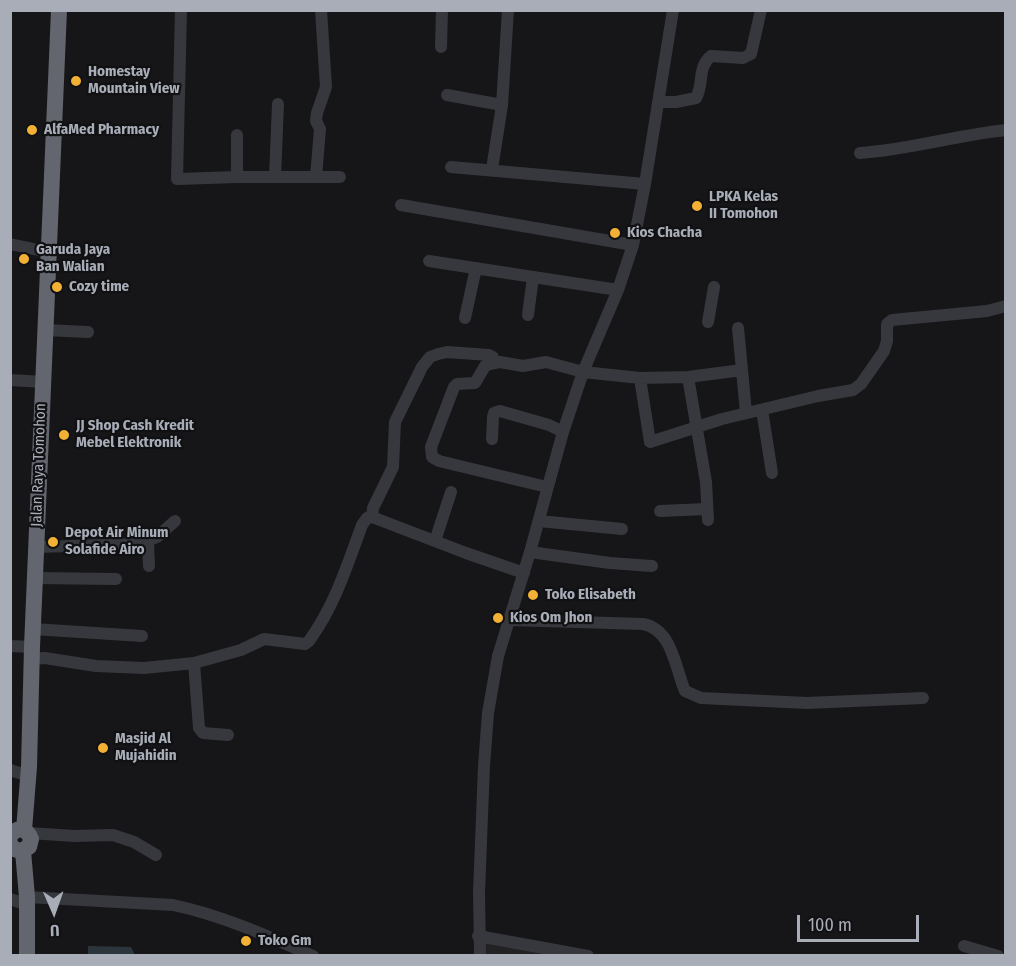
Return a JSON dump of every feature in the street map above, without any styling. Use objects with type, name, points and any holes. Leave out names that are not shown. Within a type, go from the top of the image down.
[{"type":"highway","name":"Jalan Raya Tomohon","points":[[27,956],[17,848],[30,845],[31,839],[21,833],[29,776],[31,653],[59,10]]},
{"type":"street","points":[[181,10],[177,179],[340,177]]},
{"type":"street","points":[[316,177],[320,129],[316,121],[316,113],[326,87],[321,10]]},
{"type":"street","points":[[441,10],[441,47]]},
{"type":"street","points":[[492,170],[502,105],[508,10]]},
{"type":"street","points":[[480,956],[478,936],[480,837],[488,713],[498,657],[563,432],[583,372],[618,290],[633,245],[674,10]]},
{"type":"street","points":[[658,102],[676,102],[696,98],[699,93],[703,65],[711,56],[743,58],[751,54],[761,10]]},
{"type":"street","points":[[447,95],[502,105]]},
{"type":"street","points":[[275,177],[278,104]]},
{"type":"street","points":[[860,153],[892,150],[972,134],[1005,130]]},
{"type":"street","points":[[237,135],[237,177]]},
{"type":"street","points":[[451,167],[645,184]]},
{"type":"street","points":[[401,205],[633,245]]},
{"type":"street","points":[[10,244],[48,252]]},
{"type":"street","points":[[429,261],[618,290]]},
{"type":"street","points":[[465,318],[476,268]]},
{"type":"street","points":[[528,315],[532,277]]},
{"type":"street","points":[[708,322],[714,287]]},
{"type":"street","points":[[640,378],[650,442],[746,413],[857,387],[886,346],[888,321],[987,311],[1005,306]]},
{"type":"street","points":[[738,328],[746,413]]},
{"type":"street","points":[[45,330],[88,332]]},
{"type":"street","points":[[372,517],[373,508],[393,467],[395,422],[422,367],[430,357],[447,352],[489,355],[494,357],[495,363]]},
{"type":"street","points":[[547,487],[439,461],[432,457],[431,447],[452,390],[457,384],[475,383],[485,366],[495,363],[523,366],[546,363],[583,372],[640,378],[688,377],[742,370]]},
{"type":"street","points":[[660,511],[708,515],[706,482],[688,377]]},
{"type":"street","points":[[10,380],[43,382]]},
{"type":"street","points":[[762,410],[772,473]]},
{"type":"street","points":[[492,439],[494,413],[500,411],[563,432]]},
{"type":"street","points":[[435,541],[451,492]]},
{"type":"street","points":[[10,646],[45,658],[96,666],[144,668],[194,663],[241,650],[257,640],[264,639],[298,645],[309,641],[338,594],[362,525],[367,518],[372,517],[524,573]]},
{"type":"street","points":[[539,521],[622,529]]},
{"type":"street","points":[[36,548],[121,546],[148,542],[175,522]]},
{"type":"street","points":[[148,542],[149,566]]},
{"type":"street","points":[[530,552],[610,563],[652,566]]},
{"type":"street","points":[[35,578],[116,579]]},
{"type":"street","points":[[509,620],[652,626],[660,632],[672,651],[686,691],[701,698],[807,703],[923,698]]},
{"type":"street","points":[[33,629],[142,636]]},
{"type":"street","points":[[194,663],[199,728],[203,733],[228,735]]},
{"type":"street","points":[[10,770],[29,776]]},
{"type":"street","points":[[21,833],[74,836],[112,835],[134,842],[156,855]]},
{"type":"street","points":[[22,901],[147,902],[182,907],[239,925],[313,956]]},
{"type":"street","points":[[478,936],[588,956]]},
{"type":"street","points":[[964,946],[998,956]]},
{"type":"shaded area","points":[[485,942],[559,956],[484,956]]},
{"type":"shaded area","points":[[88,946],[131,947],[135,955],[88,955]]},
{"type":"place","name":"Homestay Mountain View","points":[[76,81]]},
{"type":"place","name":"AlfaMed Pharmacy","points":[[32,130]]},
{"type":"place","name":"LPKA Kelas II Tomohon","points":[[697,206]]},
{"type":"place","name":"Kios Chacha","points":[[615,233]]},
{"type":"place","name":"Garuda Jaya Ban Walian","points":[[24,259]]},
{"type":"place","name":"Cozy time","points":[[57,287]]},
{"type":"place","name":"JJ Shop Cash Kredit Mebel Elektronik","points":[[64,435]]},
{"type":"place","name":"Depot Air Minum Solafide Airo","points":[[53,542]]},
{"type":"place","name":"Toko Elisabeth","points":[[533,595]]},
{"type":"place","name":"Kios Om Jhon","points":[[498,618]]},
{"type":"place","name":"Masjid Al Mujahidin","points":[[103,748]]},
{"type":"place","name":"Toko Gm","points":[[246,941]]}]
